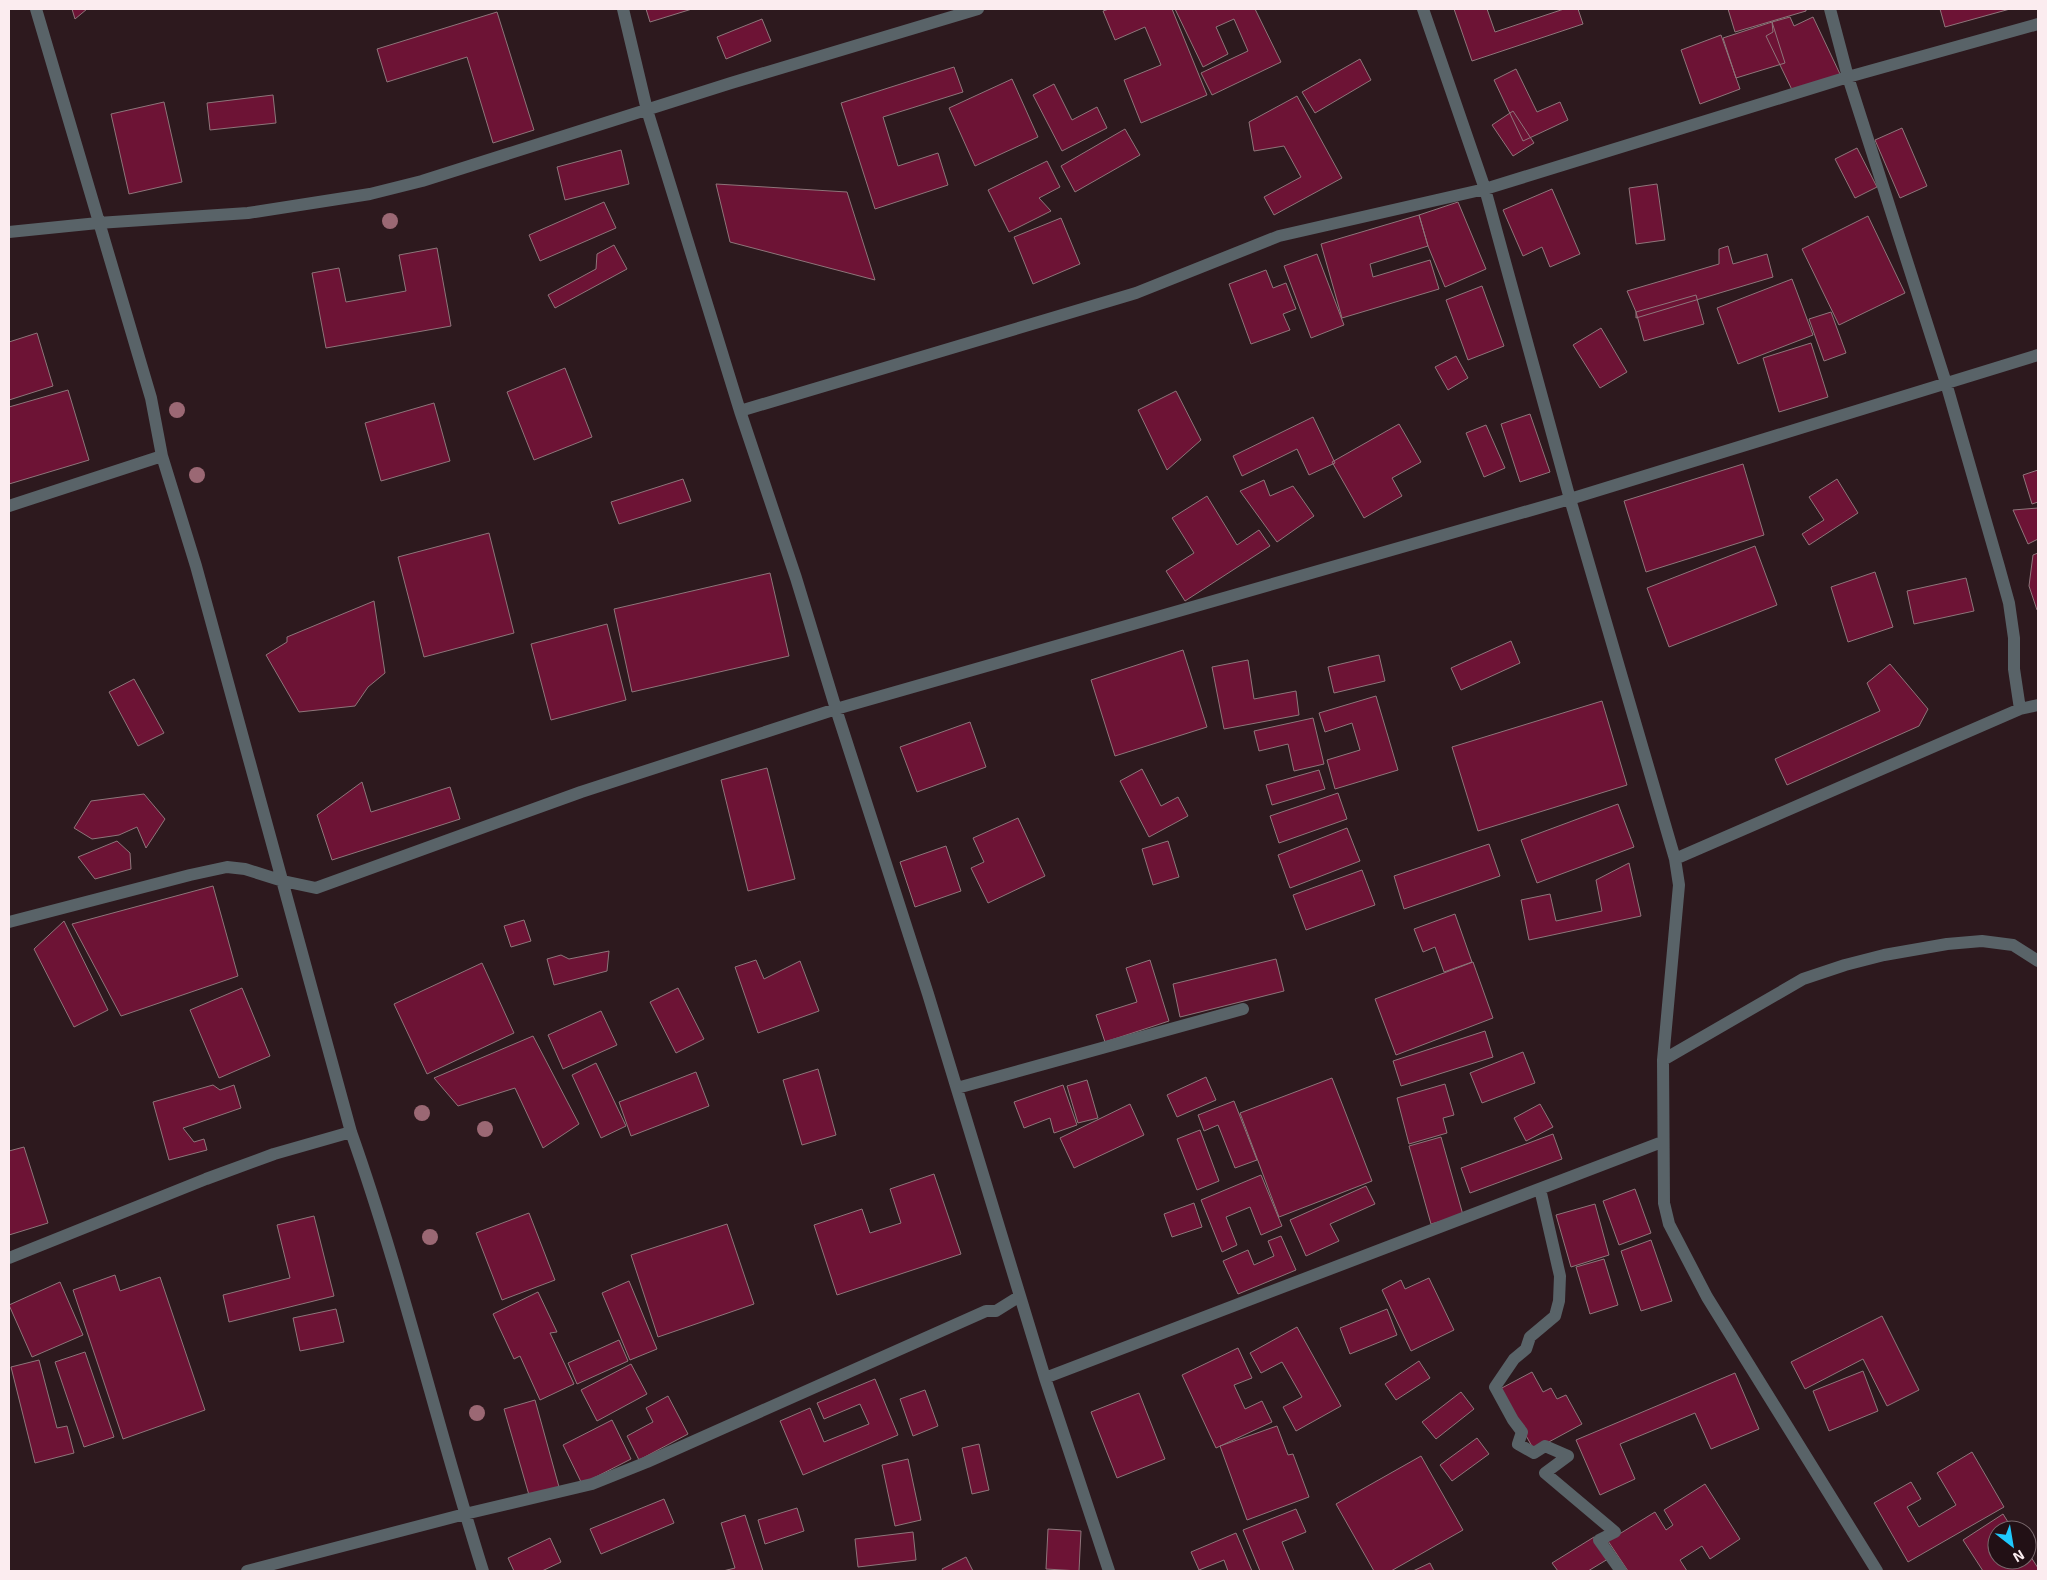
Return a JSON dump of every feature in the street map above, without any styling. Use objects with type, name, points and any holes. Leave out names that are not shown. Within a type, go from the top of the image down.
[{"type":"street","points":[[36,9],[151,398],[162,456],[196,566],[351,1132],[378,1209],[483,1571]]},
{"type":"street","points":[[624,9],[647,110],[740,411],[796,578],[928,994],[1045,1378],[1109,1571]]},
{"type":"street","points":[[9,232],[98,223],[248,213],[370,194],[422,181],[741,80],[978,9]]},
{"type":"street","points":[[1423,9],[1485,189],[1570,499],[1675,859],[1679,885],[1663,1060],[1662,1142],[1664,1203],[1669,1224],[1707,1297],[1877,1571]]},
{"type":"street","points":[[1830,9],[1848,77],[1946,383],[2009,603],[2014,638],[2014,669],[2020,709]]},
{"type":"street","points":[[740,411],[1136,294],[1279,236],[1485,189],[1848,77],[2038,24]]},
{"type":"street","points":[[9,922],[226,868],[245,869],[283,881],[316,888],[582,792],[836,709],[1570,499],[2038,355]]},
{"type":"street","points":[[9,506],[162,456]]},
{"type":"street","points":[[1675,859],[2020,709],[2038,705]]},
{"type":"street","points":[[1663,1060],[1803,979],[1845,965],[1902,952],[1982,941],[2014,945],[2038,961]]},
{"type":"street","points":[[957,1088],[1243,1009]]},
{"type":"street","points":[[9,1258],[206,1179],[274,1154],[351,1132]]},
{"type":"street","points":[[1045,1378],[1662,1142]]},
{"type":"street","points":[[1540,1188],[1560,1276],[1559,1301],[1555,1316],[1530,1337],[1526,1350],[1514,1359],[1506,1374],[1495,1387],[1513,1420],[1522,1432],[1518,1444],[1534,1453],[1545,1446],[1568,1456],[1546,1473],[1615,1532],[1599,1540],[1621,1571]]},
{"type":"street","points":[[247,1571],[465,1514],[592,1484],[647,1462],[986,1311],[996,1310],[1020,1296]]},
{"type":"building","points":[[72,9],[87,9],[75,19]]},
{"type":"building","points":[[646,9],[692,9],[650,22]]},
{"type":"building","points":[[1109,9],[1172,9],[1207,95],[1141,123],[1124,80],[1161,65],[1145,27],[1115,40],[1103,11]]},
{"type":"building","points":[[1175,9],[1255,9],[1281,62],[1212,95],[1201,73],[1248,51],[1234,19],[1216,27],[1228,54],[1203,67]]},
{"type":"building","points":[[1454,9],[1487,9],[1495,32],[1564,9],[1578,9],[1583,24],[1472,61]]},
{"type":"building","points":[[1728,9],[1806,9],[1806,11],[1735,32]]},
{"type":"building","points":[[1940,9],[2010,9],[1945,27]]},
{"type":"building","points":[[497,12],[534,130],[493,143],[467,57],[387,82],[377,49]]},
{"type":"building","points":[[1790,17],[1794,26],[1813,17],[1840,74],[1795,96],[1766,36],[1773,32],[1772,22]]},
{"type":"building","points":[[762,19],[771,41],[726,59],[717,37]]},
{"type":"building","points":[[1772,22],[1785,63],[1736,78],[1723,38]]},
{"type":"building","points":[[1721,35],[1740,89],[1700,104],[1681,50]]},
{"type":"building","points":[[1360,59],[1371,80],[1315,113],[1302,92]]},
{"type":"building","points":[[954,67],[963,92],[883,117],[898,166],[938,153],[948,185],[875,209],[841,103]]},
{"type":"building","points":[[1516,69],[1537,112],[1560,102],[1568,120],[1523,141],[1494,80]]},
{"type":"building","points":[[1012,79],[1038,137],[975,166],[949,108]]},
{"type":"building","points":[[1054,84],[1072,120],[1097,107],[1107,128],[1062,151],[1033,95]]},
{"type":"building","points":[[273,95],[276,123],[210,130],[207,103]]},
{"type":"building","points":[[1297,96],[1342,178],[1274,215],[1264,197],[1301,177],[1284,146],[1254,151],[1249,122]]},
{"type":"building","points":[[164,102],[182,182],[129,194],[111,114]]},
{"type":"building","points":[[1513,111],[1534,143],[1513,156],[1492,125]]},
{"type":"building","points":[[1902,128],[1927,186],[1900,198],[1875,140]]},
{"type":"building","points":[[1125,129],[1140,155],[1075,192],[1061,166]]},
{"type":"building","points":[[1857,148],[1877,187],[1855,198],[1835,159]]},
{"type":"building","points":[[621,150],[629,184],[565,200],[557,167]]},
{"type":"building","points":[[1047,161],[1060,187],[1039,198],[1051,211],[1009,232],[988,190]]},
{"type":"building","points":[[716,184],[847,192],[875,280],[730,242]]},
{"type":"building","points":[[1657,184],[1665,240],[1636,244],[1629,188]]},
{"type":"building","points":[[1552,189],[1580,254],[1550,267],[1542,247],[1523,256],[1503,210]]},
{"type":"building","points":[[604,202],[616,228],[540,261],[529,235]]},
{"type":"building","points":[[1458,202],[1486,269],[1445,287],[1428,246],[1419,215]]},
{"type":"building","points":[[1419,215],[1428,246],[1370,264],[1373,277],[1430,260],[1439,289],[1342,318],[1321,244]]},
{"type":"building","points":[[1868,216],[1905,293],[1839,325],[1802,249]]},
{"type":"building","points":[[1061,218],[1080,264],[1033,284],[1014,237]]},
{"type":"building","points":[[614,245],[627,269],[555,308],[548,295],[596,269],[597,254]]},
{"type":"building","points":[[1728,246],[1733,264],[1767,254],[1773,277],[1636,318],[1636,312],[1627,291],[1719,264],[1719,249]]},
{"type":"building","points":[[437,248],[451,326],[326,348],[312,273],[339,268],[346,302],[406,291],[399,255]]},
{"type":"building","points":[[1317,254],[1344,325],[1311,338],[1284,266]]},
{"type":"building","points":[[1266,270],[1273,288],[1286,283],[1296,309],[1283,314],[1290,330],[1251,344],[1229,284]]},
{"type":"building","points":[[1792,279],[1813,335],[1738,364],[1717,308]]},
{"type":"building","points":[[1482,286],[1504,346],[1468,360],[1446,300]]},
{"type":"building","points":[[1696,295],[1704,324],[1644,341],[1636,312]]},
{"type":"building","points":[[1831,312],[1846,353],[1824,361],[1809,319]]},
{"type":"building","points":[[1601,328],[1627,372],[1600,388],[1573,345]]},
{"type":"building","points":[[37,333],[53,386],[9,400],[9,342]]},
{"type":"building","points":[[1811,343],[1828,397],[1779,412],[1763,358]]},
{"type":"building","points":[[1456,356],[1468,378],[1448,390],[1435,367]]},
{"type":"building","points":[[565,368],[592,437],[534,460],[507,392]]},
{"type":"building","points":[[68,390],[89,460],[9,484],[9,407]]},
{"type":"building","points":[[1176,391],[1201,440],[1167,470],[1138,410]]},
{"type":"building","points":[[434,403],[450,461],[381,481],[365,423]]},
{"type":"building","points":[[1530,414],[1550,472],[1520,482],[1501,424]]},
{"type":"building","points":[[1313,417],[1335,463],[1309,475],[1297,449],[1242,476],[1233,456]]},
{"type":"building","points":[[1399,424],[1421,462],[1392,478],[1402,496],[1364,518],[1332,462]]},
{"type":"building","points":[[1486,425],[1505,468],[1484,477],[1466,433]]},
{"type":"building","points":[[1743,464],[1764,535],[1646,572],[1624,501]]},
{"type":"building","points":[[2038,470],[2038,502],[2032,504],[2023,475]]},
{"type":"building","points":[[683,479],[691,501],[619,524],[611,502]]},
{"type":"building","points":[[1837,479],[1858,513],[1809,545],[1802,534],[1824,520],[1809,497]]},
{"type":"building","points":[[1264,480],[1270,496],[1293,486],[1314,516],[1277,542],[1240,491]]},
{"type":"building","points":[[1207,496],[1237,545],[1259,530],[1270,546],[1185,601],[1166,571],[1194,553],[1172,518]]},
{"type":"building","points":[[2038,508],[2038,539],[2028,544],[2013,510]]},
{"type":"building","points":[[489,533],[514,633],[424,657],[398,557]]},
{"type":"building","points":[[1755,546],[1777,605],[1669,647],[1647,588]]},
{"type":"building","points":[[2038,553],[2037,610],[2029,586],[2033,555]]},
{"type":"building","points":[[1875,572],[1893,627],[1848,642],[1831,587]]},
{"type":"building","points":[[770,573],[789,656],[632,692],[614,609]]},
{"type":"building","points":[[1966,578],[1974,611],[1914,624],[1907,591]]},
{"type":"building","points":[[374,601],[385,673],[368,687],[355,706],[299,712],[266,655],[287,642],[287,637]]},
{"type":"building","points":[[607,624],[626,700],[551,720],[531,644]]},
{"type":"building","points":[[1511,641],[1520,663],[1461,690],[1451,668]]},
{"type":"building","points":[[1183,650],[1207,727],[1115,756],[1091,680]]},
{"type":"building","points":[[1379,655],[1385,681],[1334,693],[1328,667]]},
{"type":"building","points":[[1248,660],[1254,699],[1296,691],[1299,715],[1224,729],[1212,667]]},
{"type":"building","points":[[1890,664],[1928,709],[1919,726],[1787,785],[1775,759],[1880,711],[1867,683]]},
{"type":"building","points":[[134,679],[164,733],[138,746],[109,692]]},
{"type":"building","points":[[1376,696],[1398,770],[1335,789],[1327,760],[1360,750],[1352,723],[1325,732],[1319,713]]},
{"type":"building","points":[[1602,701],[1627,785],[1478,831],[1452,747]]},
{"type":"building","points":[[1313,718],[1324,764],[1294,771],[1288,744],[1259,751],[1254,731]]},
{"type":"building","points":[[970,722],[986,767],[917,792],[900,747]]},
{"type":"building","points":[[767,768],[795,879],[748,891],[721,780]]},
{"type":"building","points":[[1142,769],[1161,806],[1178,797],[1188,816],[1149,837],[1120,781]]},
{"type":"building","points":[[1319,770],[1325,789],[1272,805],[1266,785]]},
{"type":"building","points":[[362,782],[371,812],[450,787],[460,819],[332,860],[317,815]]},
{"type":"building","points":[[1338,793],[1347,819],[1279,843],[1270,816]]},
{"type":"building","points":[[144,794],[165,819],[146,848],[137,827],[119,835],[92,839],[74,828],[91,801]]},
{"type":"building","points":[[1618,804],[1634,847],[1537,883],[1521,840]]},
{"type":"building","points":[[1018,818],[1045,876],[988,903],[971,868],[984,862],[973,838]]},
{"type":"building","points":[[1347,828],[1360,861],[1290,888],[1278,855]]},
{"type":"building","points":[[117,841],[130,853],[131,869],[95,879],[78,857]]},
{"type":"building","points":[[1168,841],[1179,877],[1153,885],[1142,849]]},
{"type":"building","points":[[1489,844],[1500,876],[1404,909],[1394,876]]},
{"type":"building","points":[[946,846],[961,891],[915,907],[900,862]]},
{"type":"building","points":[[1629,863],[1641,916],[1529,940],[1521,900],[1550,894],[1556,921],[1602,911],[1596,880]]},
{"type":"building","points":[[1362,870],[1375,905],[1306,930],[1293,895]]},
{"type":"building","points":[[213,886],[238,976],[121,1016],[72,924]]},
{"type":"building","points":[[1455,914],[1472,962],[1444,972],[1435,947],[1423,952],[1414,929]]},
{"type":"building","points":[[524,920],[531,941],[511,947],[504,926]]},
{"type":"building","points":[[64,921],[108,1010],[74,1027],[34,949]]},
{"type":"building","points":[[609,951],[607,971],[554,985],[547,959],[561,955],[569,959]]},
{"type":"building","points":[[1276,959],[1284,991],[1180,1017],[1173,984]]},
{"type":"building","points":[[756,960],[764,979],[800,961],[819,1011],[758,1033],[735,967]]},
{"type":"building","points":[[1150,960],[1169,1021],[1105,1042],[1096,1015],[1137,1002],[1126,968]]},
{"type":"building","points":[[1473,962],[1493,1018],[1396,1055],[1375,999]]},
{"type":"building","points":[[482,963],[514,1033],[427,1074],[394,1004]]},
{"type":"building","points":[[242,988],[270,1056],[219,1078],[190,1010]]},
{"type":"building","points":[[678,988],[704,1039],[676,1053],[650,1002]]},
{"type":"building","points":[[601,1011],[617,1045],[563,1069],[548,1035]]},
{"type":"building","points":[[1485,1031],[1493,1057],[1401,1086],[1393,1061]]},
{"type":"building","points":[[533,1036],[579,1124],[543,1148],[515,1088],[458,1106],[434,1078]]},
{"type":"building","points":[[1523,1052],[1535,1083],[1482,1103],[1470,1073]]},
{"type":"building","points":[[596,1063],[626,1126],[601,1138],[572,1075]]},
{"type":"building","points":[[818,1069],[836,1135],[802,1145],[783,1080]]},
{"type":"building","points":[[696,1072],[709,1106],[631,1136],[619,1102]]},
{"type":"building","points":[[1206,1077],[1216,1100],[1177,1117],[1167,1095]]},
{"type":"building","points":[[1332,1078],[1372,1181],[1279,1217],[1240,1113]]},
{"type":"building","points":[[1087,1080],[1098,1118],[1078,1123],[1067,1086]]},
{"type":"building","points":[[1445,1084],[1454,1115],[1443,1118],[1447,1133],[1409,1144],[1397,1098]]},
{"type":"building","points":[[213,1085],[220,1090],[234,1085],[241,1108],[183,1128],[194,1142],[204,1139],[207,1150],[169,1160],[153,1102]]},
{"type":"building","points":[[1063,1085],[1077,1125],[1054,1133],[1050,1118],[1024,1128],[1014,1102]]},
{"type":"building","points":[[1234,1101],[1257,1160],[1235,1168],[1218,1125],[1204,1131],[1198,1115]]},
{"type":"building","points":[[1130,1104],[1144,1135],[1074,1168],[1060,1138]]},
{"type":"building","points":[[1540,1104],[1553,1127],[1526,1141],[1514,1118]]},
{"type":"building","points":[[1200,1130],[1219,1181],[1197,1190],[1177,1139]]},
{"type":"building","points":[[1553,1134],[1562,1159],[1470,1193],[1461,1168]]},
{"type":"building","points":[[1441,1137],[1463,1215],[1431,1224],[1409,1146]]},
{"type":"building","points":[[24,1147],[48,1223],[9,1235],[9,1151]]},
{"type":"building","points":[[934,1174],[961,1254],[837,1295],[814,1225],[862,1209],[870,1233],[901,1223],[890,1189]]},
{"type":"building","points":[[1261,1175],[1282,1226],[1261,1235],[1250,1207],[1226,1217],[1237,1245],[1222,1252],[1201,1200]]},
{"type":"building","points":[[1366,1186],[1375,1204],[1330,1224],[1339,1241],[1306,1256],[1290,1220]]},
{"type":"building","points":[[1635,1189],[1651,1233],[1619,1245],[1603,1201]]},
{"type":"building","points":[[1194,1203],[1202,1227],[1172,1237],[1164,1214]]},
{"type":"building","points":[[1595,1204],[1609,1255],[1571,1267],[1556,1215]]},
{"type":"building","points":[[529,1213],[555,1280],[502,1300],[476,1233]]},
{"type":"building","points":[[314,1216],[334,1296],[229,1322],[223,1295],[290,1278],[277,1225]]},
{"type":"building","points":[[727,1224],[754,1304],[658,1337],[631,1255]]},
{"type":"building","points":[[1281,1236],[1296,1270],[1238,1294],[1223,1261],[1248,1250],[1254,1265],[1274,1256],[1268,1241]]},
{"type":"building","points":[[1651,1240],[1672,1301],[1641,1311],[1621,1251]]},
{"type":"building","points":[[1604,1259],[1618,1305],[1590,1314],[1576,1267]]},
{"type":"building","points":[[115,1275],[120,1291],[160,1277],[205,1410],[123,1439],[73,1290]]},
{"type":"building","points":[[1429,1278],[1454,1330],[1411,1351],[1382,1290],[1401,1280],[1405,1289]]},
{"type":"building","points":[[629,1281],[657,1349],[630,1360],[602,1293]]},
{"type":"building","points":[[60,1282],[83,1335],[32,1357],[9,1305]]},
{"type":"building","points":[[538,1292],[557,1332],[550,1333],[574,1384],[540,1400],[520,1356],[514,1359],[493,1314]]},
{"type":"building","points":[[336,1309],[344,1342],[300,1351],[293,1318]]},
{"type":"building","points":[[1387,1309],[1397,1335],[1350,1354],[1340,1328]]},
{"type":"building","points":[[1882,1316],[1919,1390],[1887,1406],[1863,1359],[1805,1389],[1791,1362]]},
{"type":"building","points":[[1297,1327],[1341,1406],[1296,1431],[1283,1407],[1302,1397],[1282,1362],[1261,1373],[1250,1353]]},
{"type":"building","points":[[619,1340],[628,1361],[577,1384],[568,1363]]},
{"type":"building","points":[[1238,1348],[1252,1378],[1234,1385],[1245,1409],[1262,1401],[1272,1422],[1216,1448],[1182,1375]]},
{"type":"building","points":[[85,1352],[114,1437],[84,1447],[55,1362]]},
{"type":"building","points":[[39,1360],[57,1428],[67,1426],[74,1453],[35,1463],[11,1367]]},
{"type":"building","points":[[1419,1361],[1430,1378],[1396,1400],[1385,1384]]},
{"type":"building","points":[[631,1364],[647,1394],[597,1421],[581,1390]]},
{"type":"building","points":[[1863,1371],[1878,1411],[1829,1431],[1813,1391]]},
{"type":"building","points":[[1532,1372],[1543,1392],[1551,1388],[1557,1399],[1566,1395],[1582,1424],[1534,1450],[1500,1389]]},
{"type":"building","points":[[1735,1373],[1759,1429],[1711,1449],[1695,1413],[1620,1444],[1635,1479],[1600,1495],[1576,1440]]},
{"type":"building","points":[[875,1379],[898,1435],[803,1475],[780,1421],[810,1408],[824,1442],[869,1424],[860,1404],[824,1419],[817,1403]]},
{"type":"building","points":[[925,1390],[938,1426],[913,1436],[900,1399]]},
{"type":"building","points":[[1461,1392],[1474,1409],[1436,1439],[1422,1422]]},
{"type":"building","points":[[1139,1393],[1165,1459],[1117,1478],[1091,1412]]},
{"type":"building","points":[[668,1396],[688,1434],[639,1460],[627,1436],[653,1422],[646,1408]]},
{"type":"building","points":[[535,1400],[559,1487],[529,1495],[504,1409]]},
{"type":"building","points":[[612,1420],[631,1459],[582,1484],[563,1445]]},
{"type":"building","points":[[1277,1426],[1288,1455],[1293,1454],[1309,1497],[1247,1520],[1220,1446]]},
{"type":"building","points":[[1477,1438],[1489,1454],[1452,1481],[1440,1465]]},
{"type":"building","points":[[979,1444],[989,1490],[972,1494],[962,1448]]},
{"type":"building","points":[[1972,1452],[2004,1507],[1908,1562],[1874,1503],[1911,1482],[1921,1499],[1907,1507],[1919,1527],[1956,1505],[1937,1473]]},
{"type":"building","points":[[1421,1456],[1463,1530],[1391,1571],[1374,1571],[1336,1504]]},
{"type":"building","points":[[908,1459],[921,1520],[895,1526],[882,1465]]},
{"type":"building","points":[[1705,1484],[1740,1539],[1710,1559],[1702,1546],[1680,1560],[1687,1571],[1628,1571],[1608,1541],[1655,1512],[1666,1530],[1673,1525],[1664,1510]]},
{"type":"building","points":[[664,1499],[674,1523],[601,1554],[590,1529]]},
{"type":"building","points":[[797,1508],[804,1531],[765,1544],[758,1520]]},
{"type":"building","points":[[1296,1509],[1306,1532],[1282,1542],[1294,1571],[1260,1571],[1243,1530]]},
{"type":"building","points":[[2003,1514],[2007,1520],[1994,1520]]},
{"type":"building","points":[[745,1515],[763,1571],[723,1571],[735,1568],[721,1523]]},
{"type":"building","points":[[1987,1524],[1987,1570],[2037,1570],[2037,1566],[2038,1571],[1983,1571],[1963,1540]]},
{"type":"building","points":[[1048,1529],[1081,1531],[1079,1571],[1046,1569]]},
{"type":"building","points":[[913,1532],[916,1560],[858,1567],[855,1539]]},
{"type":"building","points":[[1236,1533],[1252,1571],[1228,1571],[1224,1560],[1199,1570],[1191,1552]]},
{"type":"building","points":[[1594,1537],[1608,1559],[1588,1571],[1558,1571],[1552,1563]]},
{"type":"building","points":[[550,1538],[561,1562],[542,1571],[514,1571],[508,1558]]},
{"type":"building","points":[[966,1557],[973,1571],[943,1571],[942,1569]]},
{"type":"building","points":[[1430,1563],[1434,1571],[1413,1571]]}]
